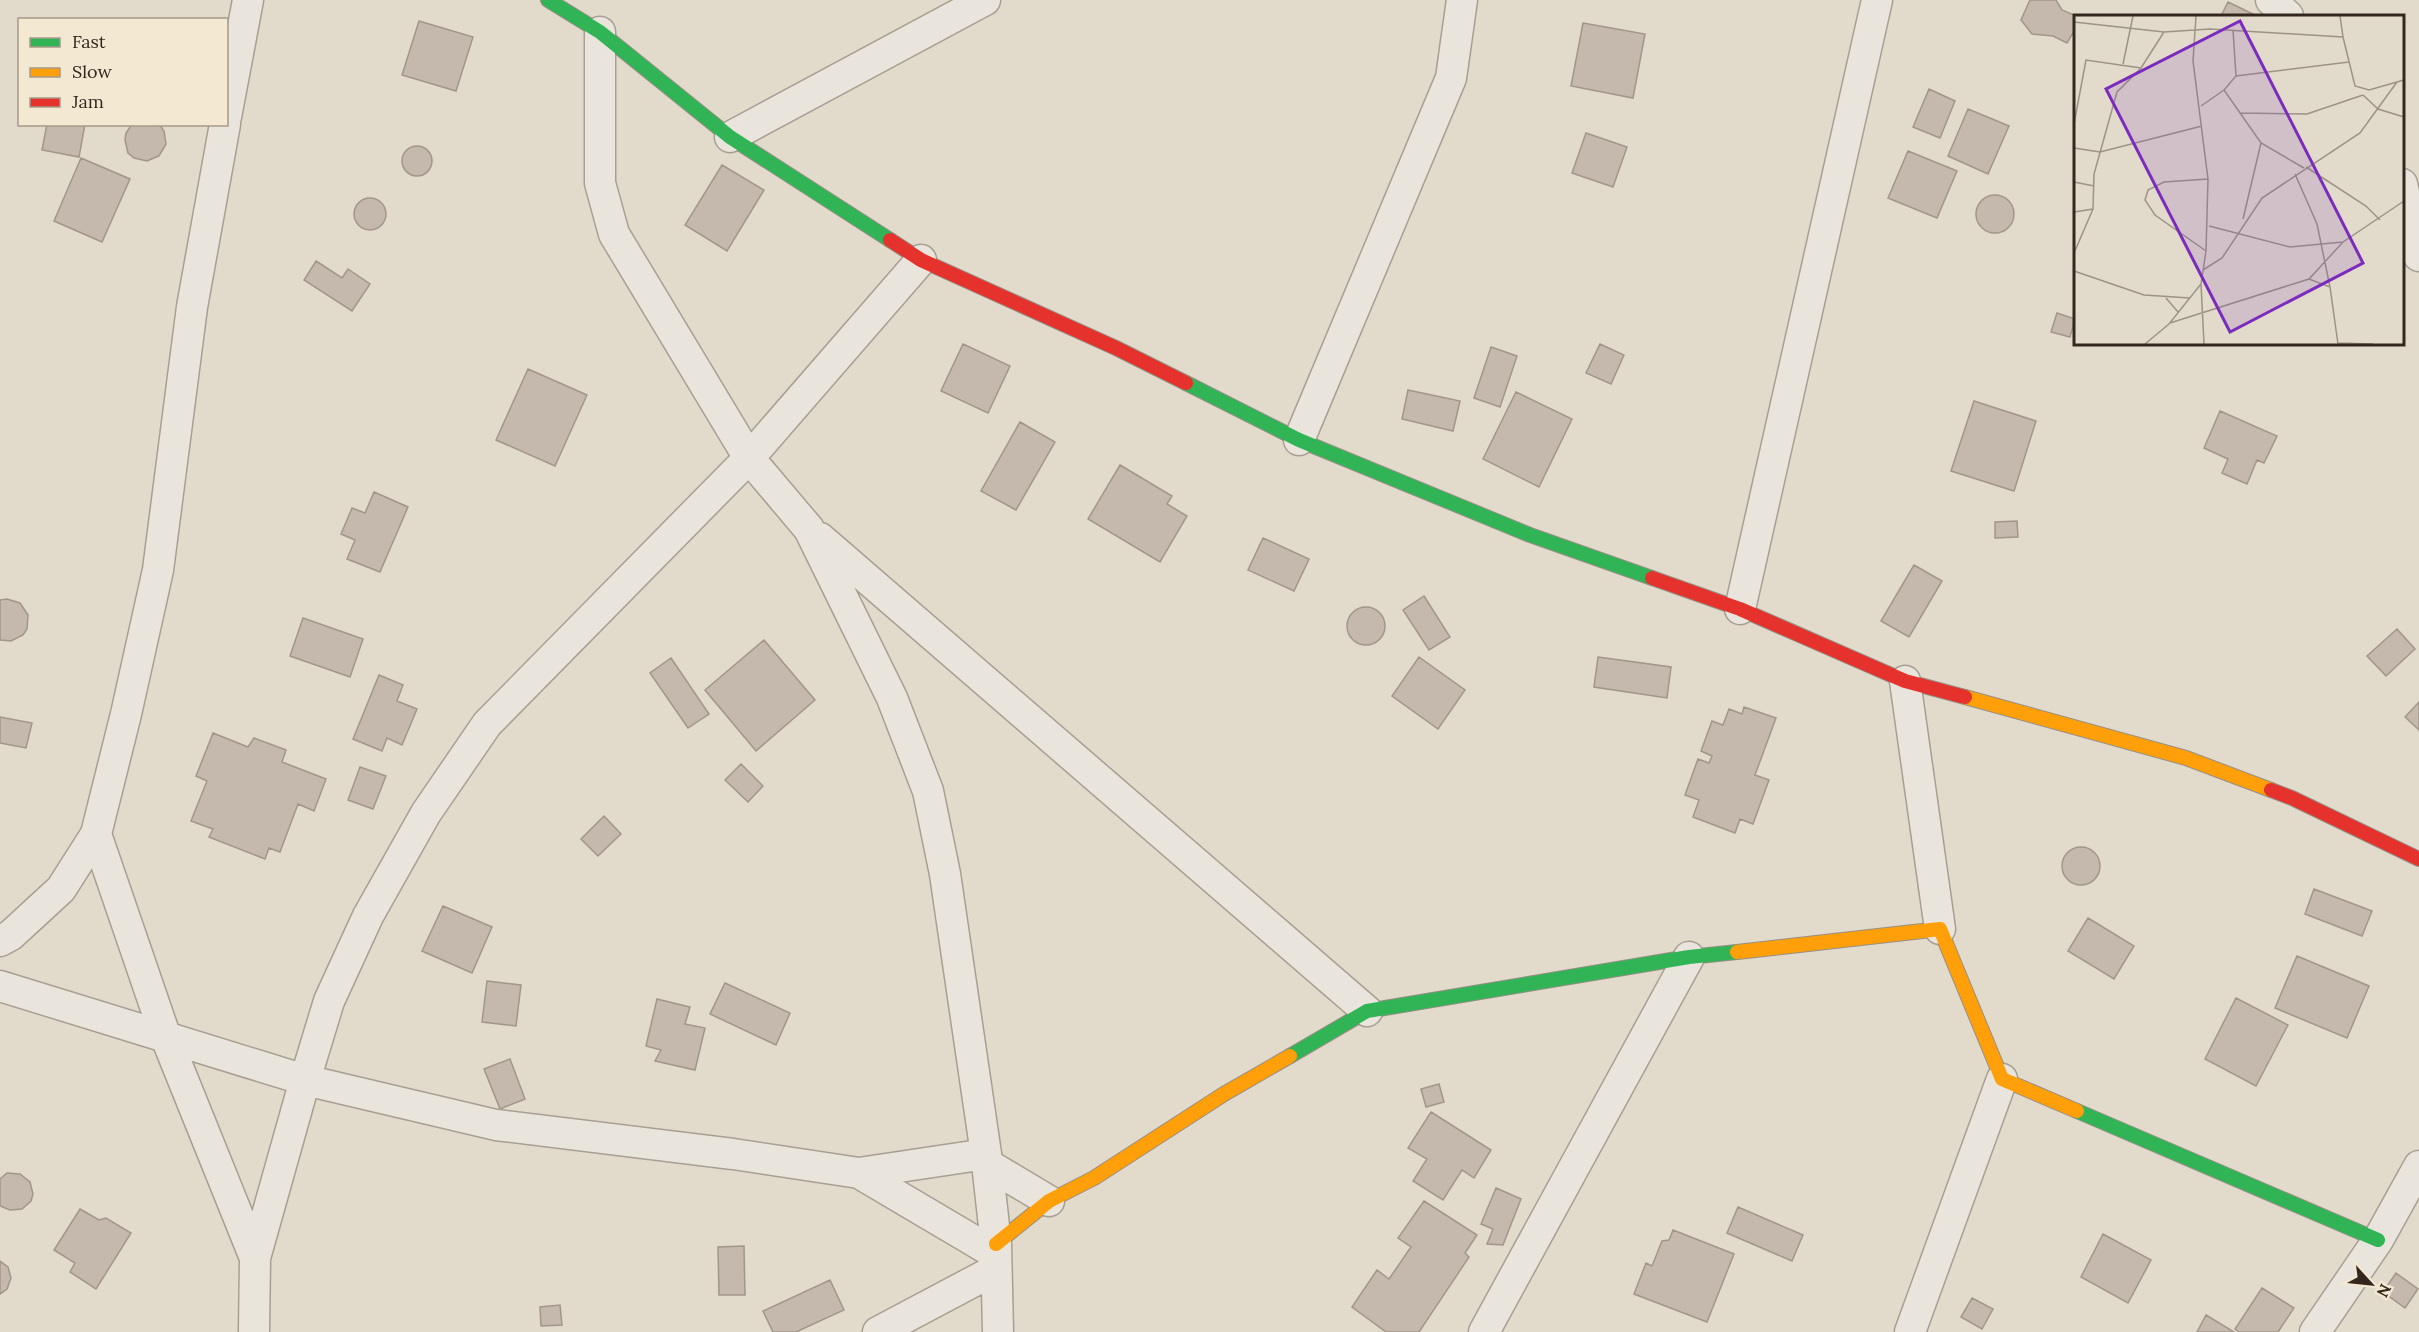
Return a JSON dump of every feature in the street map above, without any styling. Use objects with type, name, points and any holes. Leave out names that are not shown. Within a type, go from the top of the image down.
[{"type":"street","points":[[228,106],[248,0]]},
{"type":"street","points":[[549,0],[600,32],[730,137],[921,260],[1116,348],[1299,440],[1530,535],[1740,609],[1905,681],[2186,758],[2292,798],[2419,859]]},
{"type":"street","points":[[730,137],[985,0]]},
{"type":"street","points":[[1299,440],[1451,78],[1462,0]]},
{"type":"street","points":[[1740,609],[1876,0]]},
{"type":"street","points":[[2271,0],[2287,15]]},
{"type":"street","points":[[600,32],[600,183],[614,234],[749,458],[809,529],[1367,1011]]},
{"type":"street","points":[[0,941],[11,935],[61,888],[96,834],[158,570],[192,307],[225,126]]},
{"type":"street","points":[[2404,188],[2419,255]]},
{"type":"street","points":[[254,1332],[255,1258],[329,1001],[368,916],[426,813],[487,724],[749,458],[921,260]]},
{"type":"street","points":[[809,529],[892,698],[928,791],[945,874],[987,1159],[996,1256],[998,1332]]},
{"type":"street","points":[[1905,681],[1941,929],[2002,1079],[1910,1332]]},
{"type":"street","points":[[96,834],[165,1035],[255,1258]]},
{"type":"street","points":[[878,1332],[996,1256],[1049,1201],[1094,1178],[1224,1094],[1367,1011],[1689,957],[1941,929]]},
{"type":"street","points":[[1484,1332],[1689,957]]},
{"type":"street","points":[[0,986],[305,1080],[496,1125],[733,1154],[859,1173],[987,1159],[1049,1201]]},
{"type":"street","points":[[2002,1079],[2378,1240]]},
{"type":"street","points":[[2315,1332],[2378,1240],[2419,1166]]},
{"type":"street","points":[[859,1173],[996,1256]]},
{"type":"building","points":[[2030,0],[2056,0],[2062,10],[2074,15],[2074,31],[2067,43],[2053,36],[2032,34],[2021,20]]},
{"type":"building","points":[[2228,2],[2255,15],[2222,15]]},
{"type":"building","points":[[419,21],[473,37],[456,91],[402,75]]},
{"type":"building","points":[[1583,23],[1645,34],[1633,98],[1571,86]]},
{"type":"building","points":[[1929,89],[1955,101],[1940,138],[1913,127]]},
{"type":"building","points":[[1968,109],[2009,126],[1988,174],[1948,156]]},
{"type":"building","points":[[47,126],[85,126],[79,157],[42,150]]},
{"type":"building","points":[[131,126],[161,126],[166,144],[159,156],[147,161],[134,158],[128,153],[126,133]]},
{"type":"building","points":[[1586,133],[1627,147],[1613,187],[1572,173]]},
{"type":"building","points":[[417,146],[423,147],[431,155],[431,167],[423,175],[417,176],[411,175],[403,167],[402,161],[403,155],[411,147]]},
{"type":"building","points":[[1908,151],[1957,171],[1937,218],[1888,198]]},
{"type":"building","points":[[81,158],[130,179],[102,242],[54,221]]},
{"type":"building","points":[[722,165],[764,190],[727,251],[685,225]]},
{"type":"building","points":[[1995,195],[2008,201],[2014,214],[2008,227],[1995,233],[1982,227],[1976,214],[1982,201]]},
{"type":"building","points":[[370,198],[381,203],[386,214],[381,225],[370,230],[359,225],[354,214],[359,203]]},
{"type":"building","points":[[316,261],[342,278],[348,269],[370,284],[352,311],[304,280]]},
{"type":"building","points":[[2057,313],[2074,319],[2070,337],[2051,332]]},
{"type":"building","points":[[963,344],[1010,366],[988,413],[941,391]]},
{"type":"building","points":[[1600,344],[1624,355],[1611,384],[1586,373]]},
{"type":"building","points":[[1491,347],[1517,356],[1500,407],[1474,398]]},
{"type":"building","points":[[528,369],[587,395],[555,466],[496,440]]},
{"type":"building","points":[[1408,390],[1460,401],[1453,431],[1402,419]]},
{"type":"building","points":[[1516,392],[1572,419],[1539,487],[1483,459]]},
{"type":"building","points":[[1974,401],[2036,421],[2014,491],[1951,471]]},
{"type":"building","points":[[2220,411],[2277,436],[2264,463],[2257,460],[2247,484],[2222,473],[2228,459],[2204,448]]},
{"type":"building","points":[[1020,422],[1055,442],[1016,510],[981,491]]},
{"type":"building","points":[[1120,465],[1172,496],[1167,504],[1187,516],[1160,562],[1088,519]]},
{"type":"building","points":[[374,492],[408,507],[380,572],[347,559],[355,540],[341,534],[352,508],[365,513]]},
{"type":"building","points":[[2017,521],[2018,537],[1995,538],[1995,522]]},
{"type":"building","points":[[1263,538],[1309,559],[1294,591],[1248,570]]},
{"type":"building","points":[[1914,565],[1942,581],[1909,637],[1881,621]]},
{"type":"building","points":[[1424,596],[1450,637],[1429,650],[1403,610]]},
{"type":"building","points":[[7,599],[20,603],[28,615],[27,629],[23,635],[11,641],[0,640],[0,600]]},
{"type":"building","points":[[1366,607],[1379,613],[1385,626],[1379,639],[1366,645],[1353,639],[1347,626],[1353,613]]},
{"type":"building","points":[[303,618],[363,639],[350,677],[290,656]]},
{"type":"building","points":[[2397,629],[2415,649],[2386,676],[2367,656]]},
{"type":"building","points":[[764,640],[815,700],[756,751],[705,690]]},
{"type":"building","points":[[1419,657],[1465,690],[1438,729],[1392,696]]},
{"type":"building","points":[[1598,657],[1671,667],[1667,698],[1594,687]]},
{"type":"building","points":[[671,658],[709,714],[688,728],[650,673]]},
{"type":"building","points":[[379,675],[403,685],[397,701],[417,709],[402,745],[387,738],[382,751],[353,739]]},
{"type":"building","points":[[2419,702],[2419,730],[2405,717]]},
{"type":"building","points":[[1744,707],[1776,718],[1755,775],[1769,780],[1753,824],[1740,819],[1735,833],[1693,817],[1699,800],[1685,795],[1698,759],[1709,763],[1712,756],[1701,751],[1712,721],[1723,725],[1729,709],[1742,714]]},
{"type":"building","points":[[0,717],[32,723],[26,748],[0,743]]},
{"type":"building","points":[[213,733],[248,747],[254,738],[286,750],[282,762],[326,779],[314,811],[298,804],[280,852],[269,848],[265,859],[209,837],[213,829],[191,821],[207,781],[196,776]]},
{"type":"building","points":[[741,764],[763,786],[748,802],[725,780]]},
{"type":"building","points":[[360,767],[386,776],[373,809],[348,800]]},
{"type":"building","points":[[604,816],[621,834],[598,856],[581,839]]},
{"type":"building","points":[[2081,847],[2094,853],[2100,866],[2094,879],[2081,885],[2068,879],[2062,866],[2068,853]]},
{"type":"building","points":[[2314,889],[2372,911],[2362,936],[2305,914]]},
{"type":"building","points":[[443,906],[492,927],[472,973],[422,951]]},
{"type":"building","points":[[2088,918],[2134,946],[2114,979],[2068,951]]},
{"type":"building","points":[[2297,956],[2369,986],[2347,1038],[2275,1008]]},
{"type":"building","points":[[487,981],[521,985],[516,1026],[482,1022]]},
{"type":"building","points":[[725,983],[790,1013],[776,1045],[710,1014]]},
{"type":"building","points":[[2236,998],[2288,1025],[2256,1086],[2205,1059]]},
{"type":"building","points":[[657,999],[690,1007],[685,1024],[705,1028],[695,1070],[655,1061],[661,1050],[646,1046]]},
{"type":"building","points":[[510,1059],[525,1099],[500,1109],[484,1069]]},
{"type":"building","points":[[1439,1084],[1444,1102],[1426,1107],[1421,1089]]},
{"type":"building","points":[[1431,1112],[1491,1150],[1474,1178],[1462,1170],[1443,1200],[1413,1181],[1427,1159],[1408,1148]]},
{"type":"building","points":[[7,1173],[20,1174],[30,1182],[33,1194],[31,1201],[22,1209],[10,1210],[0,1206],[0,1179]]},
{"type":"building","points":[[1496,1188],[1521,1199],[1503,1245],[1487,1244],[1493,1229],[1481,1224]]},
{"type":"building","points":[[1424,1201],[1477,1235],[1465,1253],[1469,1257],[1419,1332],[1386,1332],[1352,1307],[1377,1270],[1389,1279],[1411,1247],[1398,1238]]},
{"type":"building","points":[[1738,1207],[1803,1235],[1792,1261],[1727,1233]]},
{"type":"building","points":[[80,1209],[99,1220],[106,1218],[131,1233],[96,1289],[70,1272],[75,1263],[54,1250]]},
{"type":"building","points":[[1673,1230],[1734,1254],[1707,1322],[1634,1294],[1646,1263],[1652,1266],[1662,1241],[1669,1240]]},
{"type":"building","points":[[2103,1234],[2151,1260],[2128,1303],[2081,1277]]},
{"type":"building","points":[[744,1246],[745,1295],[719,1295],[718,1247]]},
{"type":"building","points":[[0,1261],[8,1267],[11,1278],[7,1289],[0,1294]]},
{"type":"building","points":[[2396,1273],[2418,1289],[2405,1308],[2383,1292]]},
{"type":"building","points":[[830,1280],[844,1310],[796,1332],[773,1332],[763,1311]]},
{"type":"building","points":[[2262,1288],[2294,1308],[2278,1332],[2239,1332],[2235,1329]]},
{"type":"building","points":[[1972,1298],[1993,1309],[1982,1329],[1961,1317]]},
{"type":"building","points":[[560,1305],[562,1325],[541,1326],[540,1307]]},
{"type":"building","points":[[2206,1315],[2234,1332],[2197,1332]]},
{"type":"traffic: fast","points":[[548,0],[600,32],[730,137],[890,240]]},
{"type":"traffic: fast","points":[[1186,383],[1299,440],[1530,535],[1652,578]]},
{"type":"traffic: fast","points":[[1290,1056],[1367,1011],[1689,957],[1737,952]]},
{"type":"traffic: fast","points":[[2077,1111],[2378,1240]]},
{"type":"traffic: slow","points":[[1965,697],[2186,758],[2271,790]]},
{"type":"traffic: slow","points":[[1737,952],[1940,929],[2002,1079],[2077,1111]]},
{"type":"traffic: slow","points":[[996,1244],[1049,1201],[1094,1178],[1224,1094],[1290,1056]]},
{"type":"traffic: jam","points":[[890,240],[921,260],[1116,348],[1186,383]]},
{"type":"traffic: jam","points":[[1652,578],[1740,609],[1905,681],[1965,697]]},
{"type":"traffic: jam","points":[[2271,790],[2419,859]]}]
